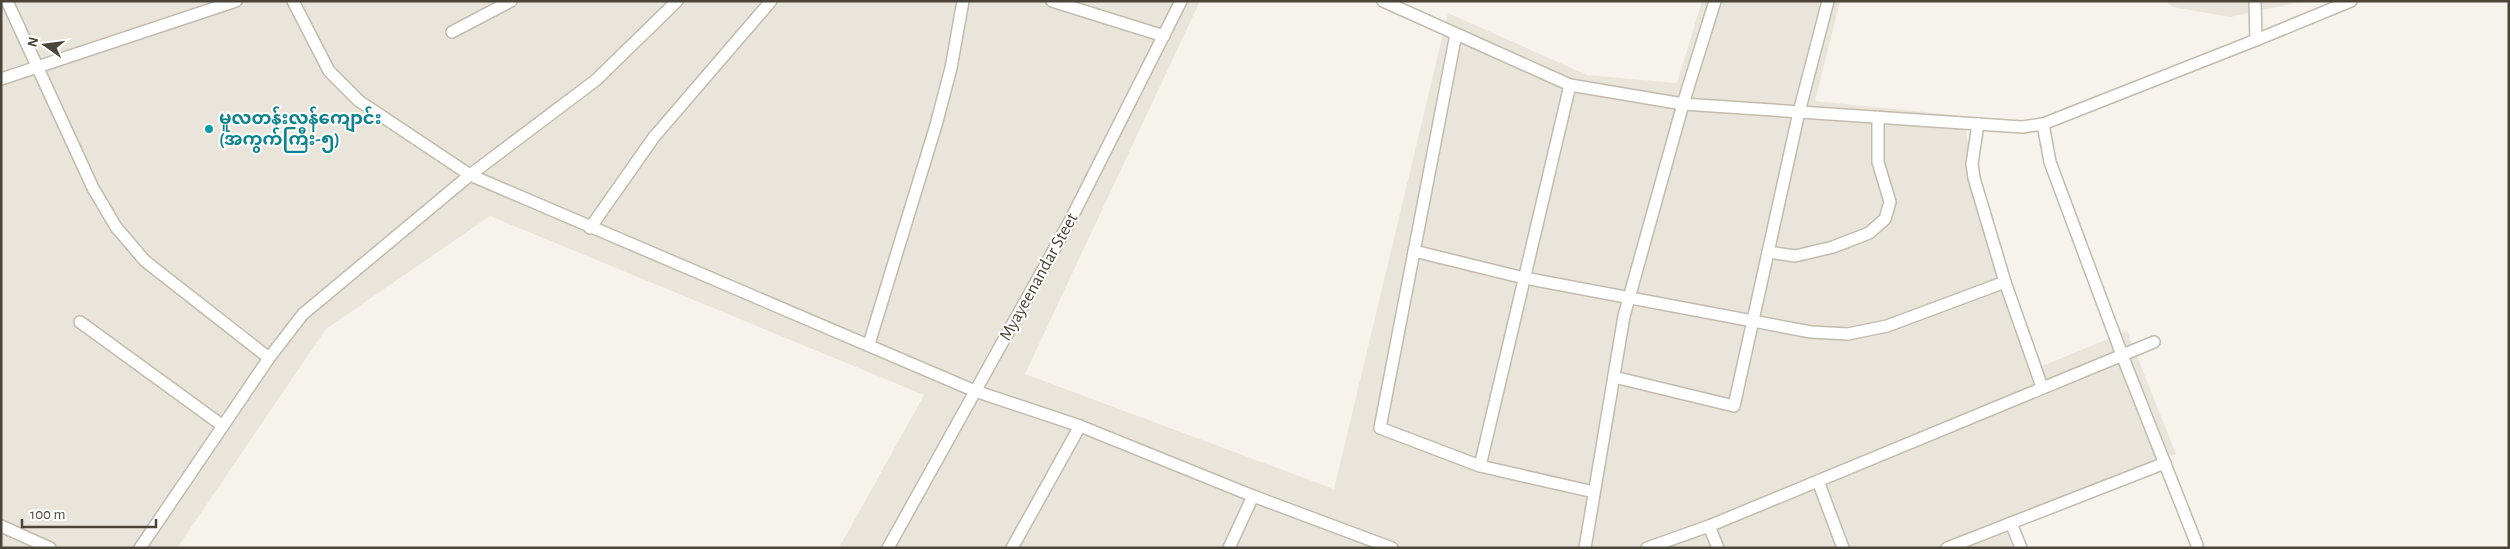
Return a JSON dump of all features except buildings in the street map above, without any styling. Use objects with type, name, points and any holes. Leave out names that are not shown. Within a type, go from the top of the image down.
[{"type":"street","points":[[7,1],[93,188],[116,226],[145,261],[269,358]]},
{"type":"street","points":[[1,79],[236,1]]},
{"type":"street","points":[[293,1],[329,71],[359,101],[470,175],[590,228],[869,344],[976,391],[1080,426],[1253,496],[1392,548]]},
{"type":"street","points":[[452,32],[511,1]]},
{"type":"street","points":[[140,548],[269,358],[303,314],[470,175],[596,80],[677,1]]},
{"type":"street","points":[[590,228],[654,137],[772,1]]},
{"type":"street","points":[[869,344],[936,125],[951,68],[962,1]]},
{"type":"street","points":[[1052,1],[1164,36]]},
{"type":"street","name":"Myayeenandar Steet","points":[[888,548],[1070,221],[1181,1]]},
{"type":"street","points":[[1383,1],[1570,85],[1683,104],[2022,128],[2043,124],[2351,1]]},
{"type":"street","points":[[1585,548],[1629,296],[1683,104],[1715,1]]},
{"type":"street","points":[[1614,377],[1734,406],[1800,112],[1828,1]]},
{"type":"street","points":[[2255,1],[2256,40]]},
{"type":"street","points":[[1456,34],[1380,428],[1480,466],[1594,492]]},
{"type":"street","points":[[1480,466],[1570,85]]},
{"type":"street","points":[[1768,252],[1795,256],[1833,247],[1869,233],[1885,219],[1890,202],[1878,162],[1878,118]]},
{"type":"street","points":[[1978,124],[1972,164],[1974,178],[2004,282],[2042,387]]},
{"type":"street","points":[[2043,124],[2050,162],[2122,355],[2197,545]]},
{"type":"street","points":[[1414,251],[1524,278],[1629,296],[1753,322],[1811,332],[1848,334],[1887,326],[2004,282]]},
{"type":"street","points":[[80,322],[223,426]]},
{"type":"street","points":[[1647,548],[1710,526],[2154,342]]},
{"type":"street","points":[[1012,548],[1080,426]]},
{"type":"street","points":[[1947,548],[2165,463]]},
{"type":"street","points":[[1818,481],[1843,548]]},
{"type":"street","points":[[1229,548],[1253,496]]},
{"type":"street","points":[[2012,523],[2021,548]]},
{"type":"street","points":[[1,526],[50,548]]},
{"type":"street","points":[[1710,526],[1718,548]]},
{"type":"shaded area","points":[[1,1],[1200,1],[1025,374],[1334,489],[1448,13],[1587,75],[1677,83],[1702,1],[1840,1],[1815,101],[1964,116],[1971,166],[1986,204],[2040,367],[2127,331],[2176,454],[2003,521],[2012,548],[839,548],[924,395],[490,216],[326,329],[177,548],[1,548]]},
{"type":"shaded area","points":[[2166,1],[2305,1],[2230,17],[2173,7]]},
{"type":"place","name":"မူလတန်းလွန်ကျောင်း (အကွက်ကြီး-၅)","points":[[209,129]]}]
